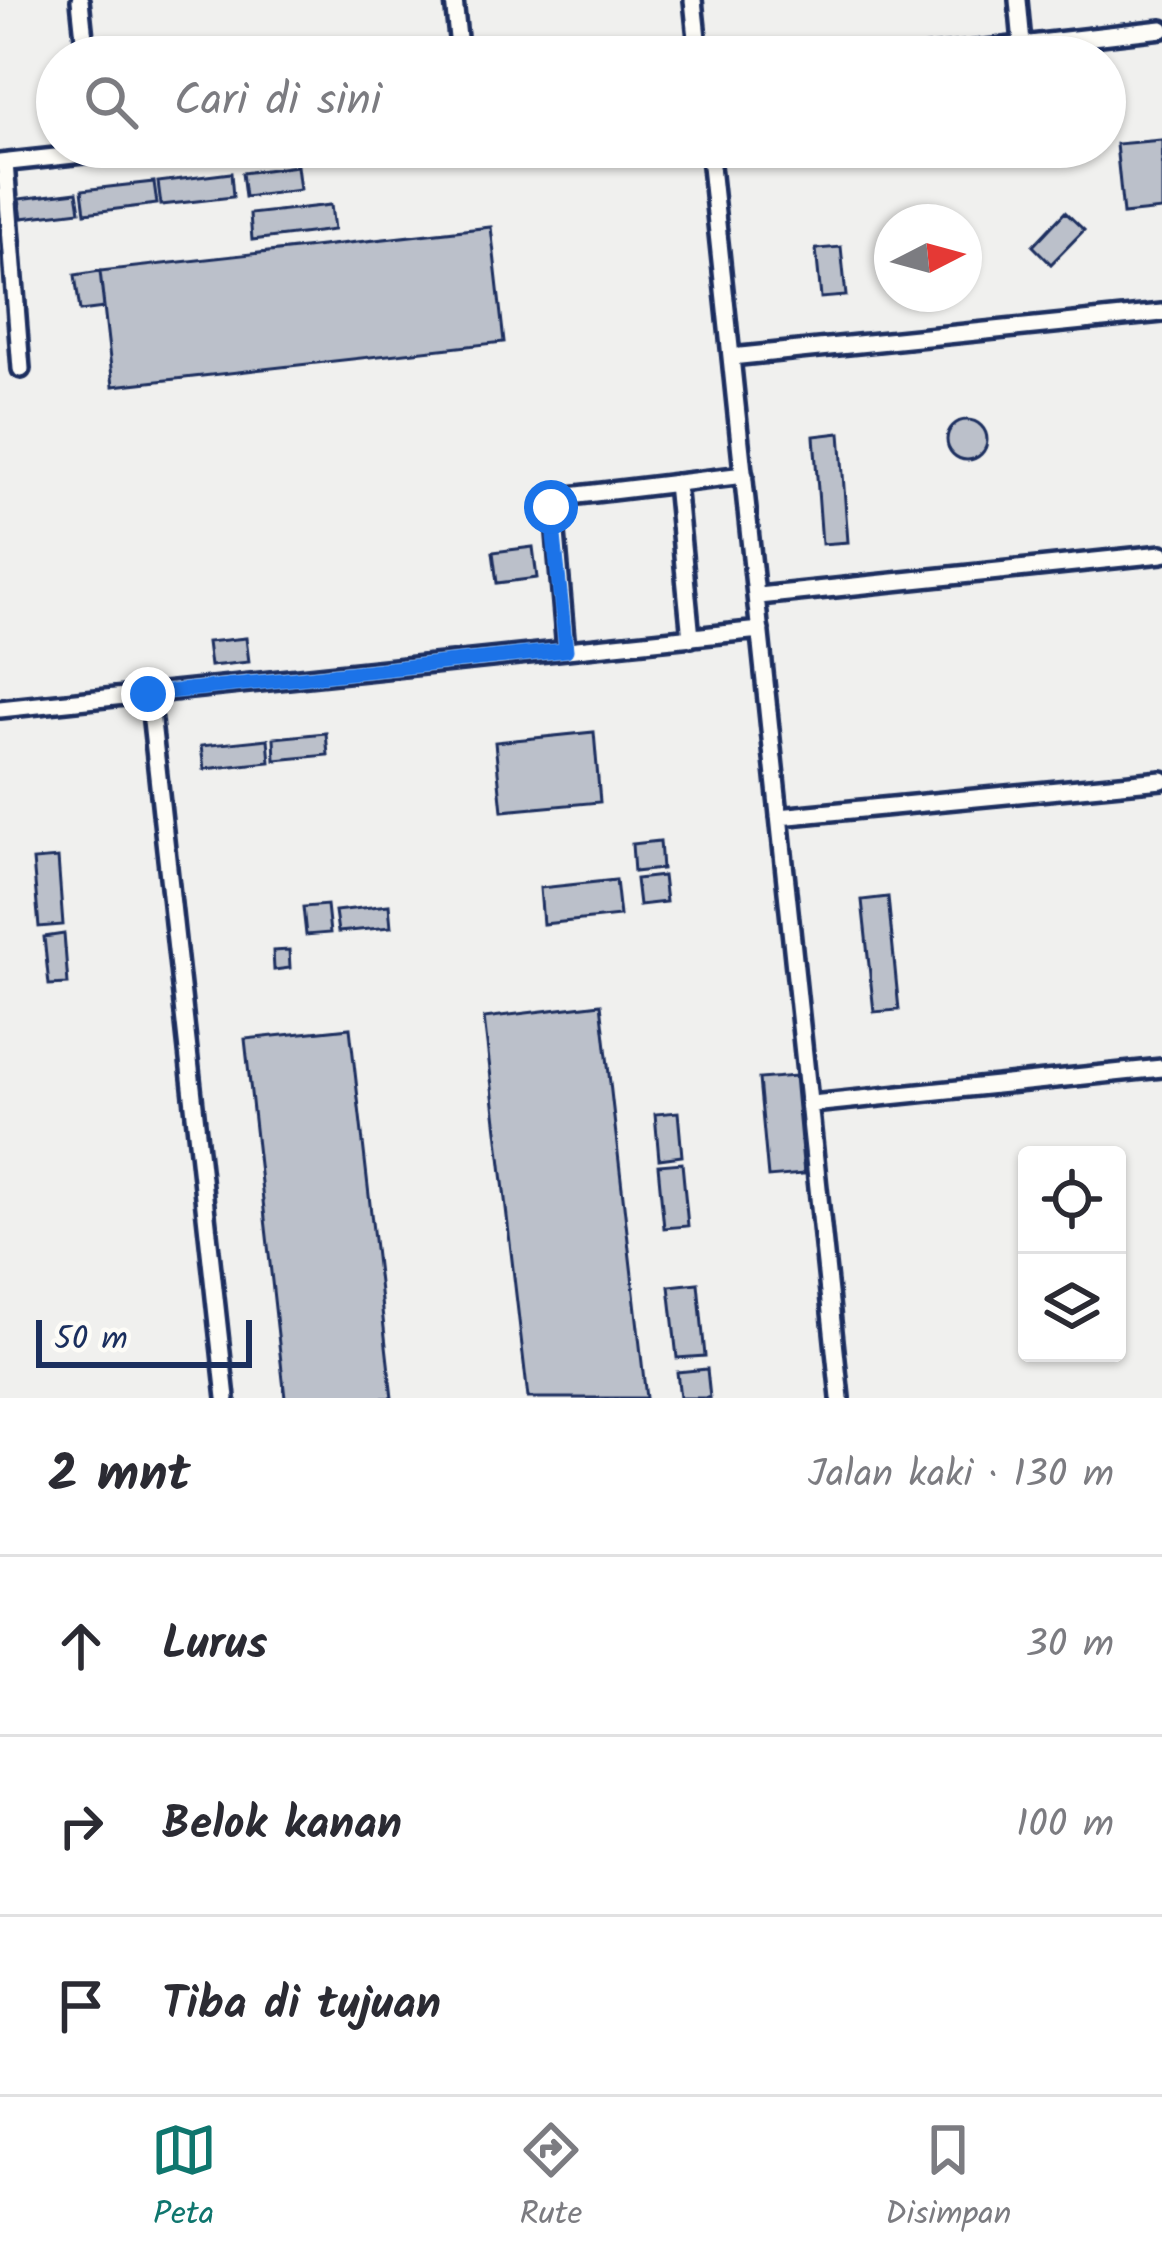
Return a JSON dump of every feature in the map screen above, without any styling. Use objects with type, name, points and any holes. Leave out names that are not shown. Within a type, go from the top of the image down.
[{"type":"lane","points":[[80,0],[84,36]]},
{"type":"lane","points":[[454,0],[458,36]]},
{"type":"lane","points":[[693,0],[697,36]]},
{"type":"lane","points":[[1018,0],[1021,36]]},
{"type":"lane","points":[[1092,36],[1162,29]]},
{"type":"lane","points":[[21,369],[2,163],[36,158]]},
{"type":"lane","points":[[711,168],[840,1398]]},
{"type":"lane","points":[[731,357],[1162,313]]},
{"type":"lane","points":[[566,650],[553,498],[744,475]]},
{"type":"lane","points":[[676,483],[691,638]]},
{"type":"lane","points":[[759,596],[1162,554]]},
{"type":"lane","points":[[0,710],[760,630]]},
{"type":"lane","points":[[148,694],[226,1398]]},
{"type":"lane","points":[[779,818],[1162,780]]},
{"type":"lane","points":[[812,1104],[1162,1067]]},
{"type":"building","points":[[1162,140],[1162,210],[1123,214],[1118,168],[1126,168],[1126,143]]},
{"type":"building","points":[[297,168],[300,190],[245,197],[242,173]]},
{"type":"building","points":[[231,173],[233,197],[161,205],[158,182]]},
{"type":"building","points":[[154,182],[157,204],[85,213],[82,190]]},
{"type":"building","points":[[77,192],[80,211],[22,218],[19,199]]},
{"type":"building","points":[[331,205],[334,230],[252,240],[250,214]]},
{"type":"building","points":[[1065,212],[1084,230],[1051,264],[1033,246]]},
{"type":"building","points":[[491,227],[504,342],[113,386],[100,271]]},
{"type":"building","points":[[841,247],[846,296],[821,298],[816,249]]},
{"type":"building","points":[[100,271],[104,308],[80,311],[75,275]]},
{"type":"building","points":[[967,420],[981,426],[987,440],[981,454],[967,460],[953,454],[947,440],[953,426]]},
{"type":"building","points":[[840,433],[848,542],[822,544],[814,436]]},
{"type":"building","points":[[533,547],[537,578],[497,583],[493,552]]},
{"type":"building","points":[[246,638],[249,662],[210,666],[207,642]]},
{"type":"building","points":[[594,732],[600,802],[502,811],[495,742]]},
{"type":"building","points":[[326,733],[328,755],[275,760],[274,738]]},
{"type":"building","points":[[268,739],[270,762],[204,769],[201,746]]},
{"type":"building","points":[[660,841],[662,869],[634,872],[632,844]]},
{"type":"building","points":[[58,858],[63,925],[39,927],[33,860]]},
{"type":"building","points":[[663,876],[666,902],[639,905],[636,879]]},
{"type":"building","points":[[616,880],[620,916],[543,924],[540,888]]},
{"type":"building","points":[[888,897],[899,1010],[874,1012],[862,900]]},
{"type":"building","points":[[327,905],[330,933],[306,935],[303,907]]},
{"type":"building","points":[[389,905],[391,927],[338,932],[335,911]]},
{"type":"building","points":[[64,934],[68,984],[49,985],[44,937]]},
{"type":"building","points":[[289,950],[290,968],[274,970],[273,951]]},
{"type":"building","points":[[601,1004],[646,1398],[528,1398],[484,1018]]},
{"type":"building","points":[[350,1028],[392,1398],[285,1398],[245,1039]]},
{"type":"building","points":[[795,1076],[804,1174],[768,1177],[759,1079]]},
{"type":"building","points":[[678,1112],[682,1156],[659,1159],[655,1114]]},
{"type":"building","points":[[682,1163],[688,1226],[664,1228],[658,1165]]},
{"type":"building","points":[[698,1283],[705,1356],[677,1358],[669,1286]]},
{"type":"building","points":[[707,1369],[710,1398],[680,1398],[677,1372]]},
{"type":"route","points":[[148,694],[566,650],[551,507]]}]
